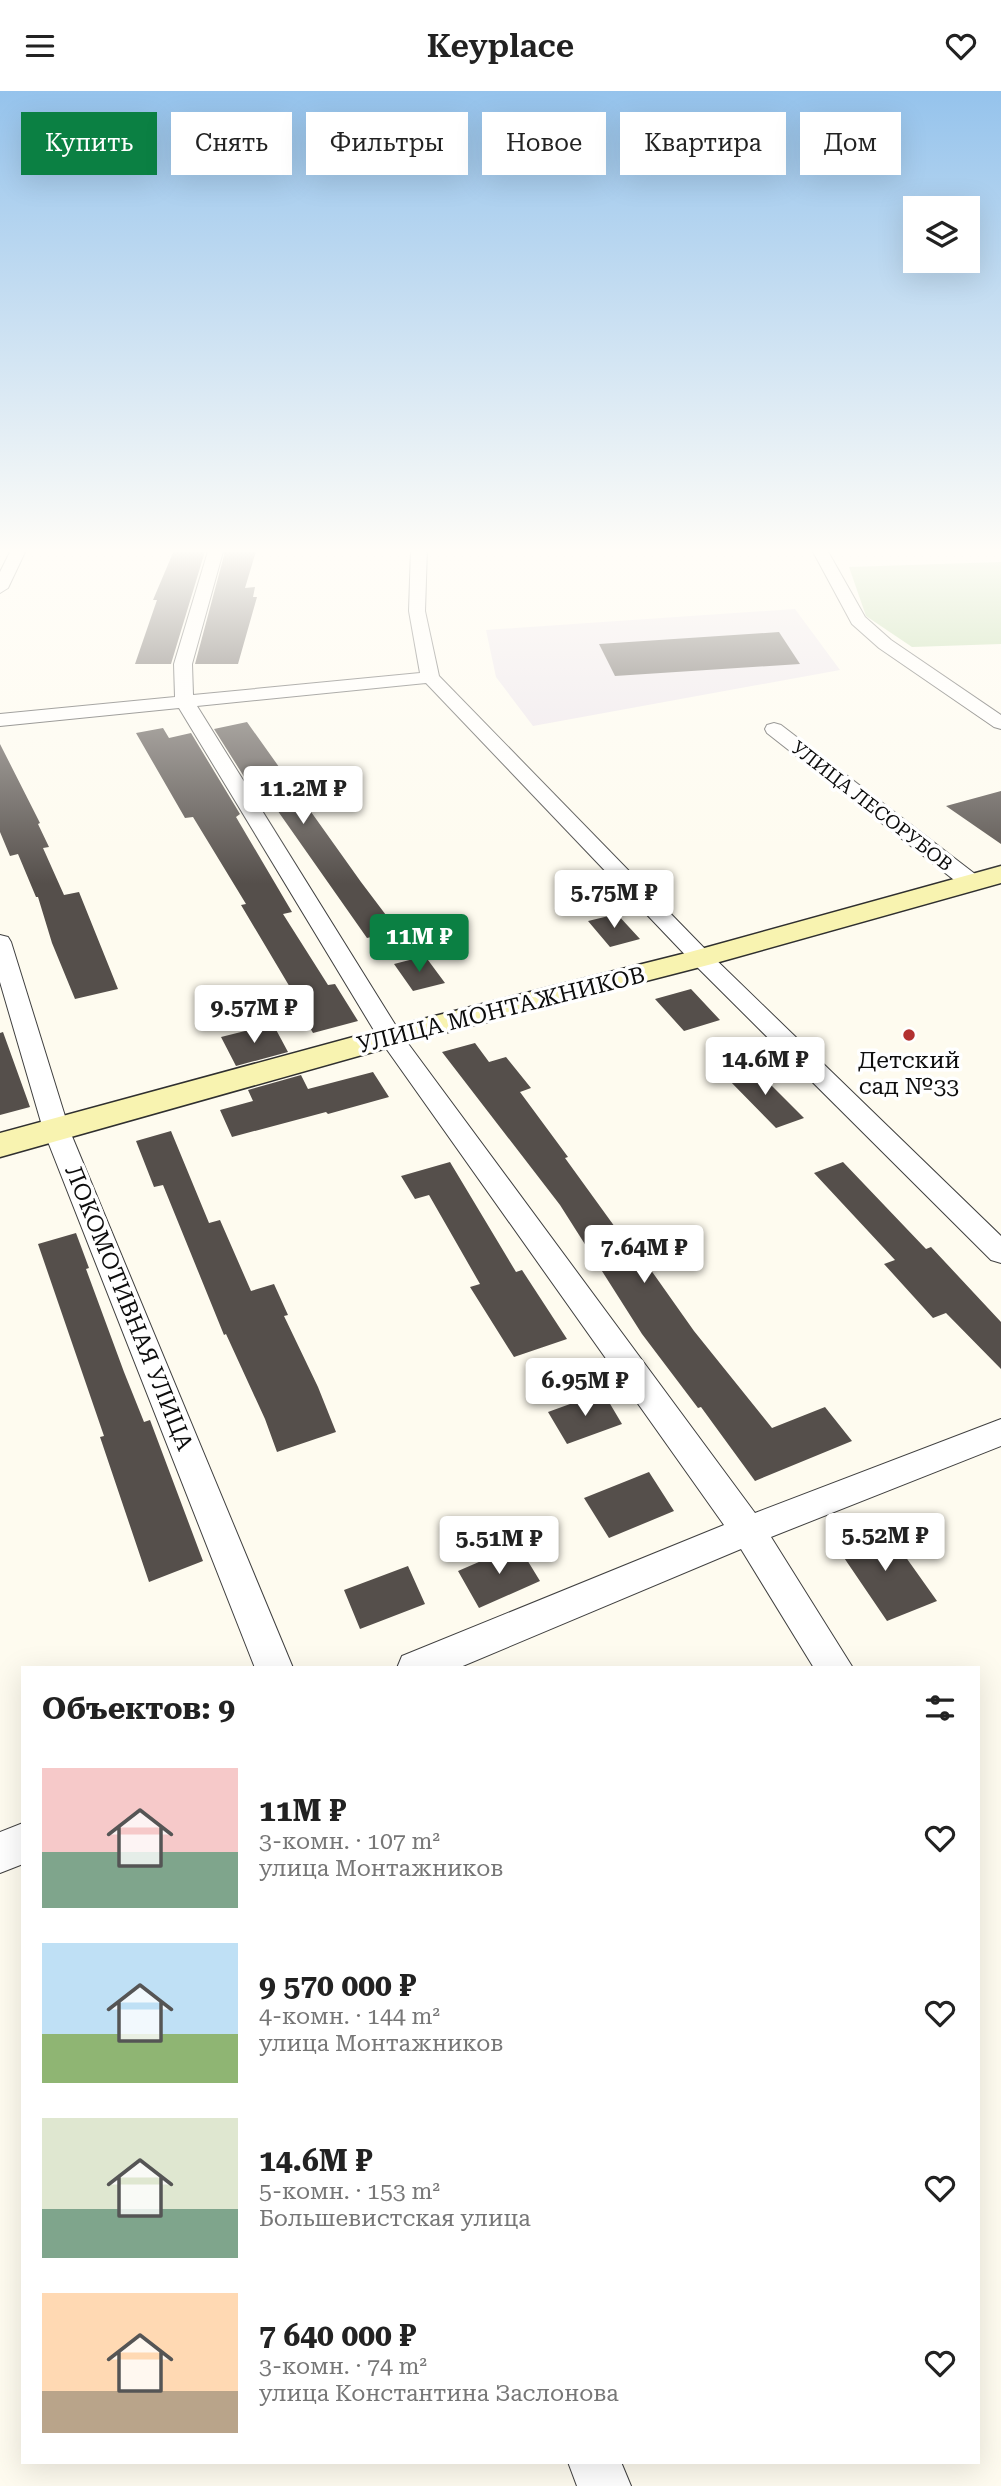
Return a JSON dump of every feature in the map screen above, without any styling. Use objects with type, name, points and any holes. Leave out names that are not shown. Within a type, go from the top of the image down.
[{"type":"street","points":[[184,660],[184,700],[390,1037],[748,1531],[834,1666]]},
{"type":"street","points":[[427,660],[430,677],[701,958],[1001,1253]]},
{"type":"street","points":[[908,660],[1001,723]]},
{"type":"street","points":[[0,720],[430,677]]},
{"type":"street","name":"УЛИЦА ЛЕСОРУБОВ","points":[[774,729],[971,882]]},
{"type":"street","name":"УЛИЦА МОНТАЖНИКОВ","points":[[0,1145],[390,1037],[701,958],[1001,874]]},
{"type":"street","name":"ЛОКОМОТИВНАЯ УЛИЦА","points":[[0,942],[56,1129],[273,1666]]},
{"type":"street","points":[[420,1666],[748,1531],[1001,1432]]},
{"type":"street","points":[[0,1853],[21,1844]]},
{"type":"street","points":[[595,2464],[604,2486]]},
{"type":"shaded area","points":[[492,660],[832,660],[840,670],[533,726],[496,677]]},
{"type":"building","points":[[136,660],[172,660],[171,664],[135,664]]},
{"type":"building","points":[[196,660],[239,660],[238,664],[195,664]]},
{"type":"building","points":[[607,660],[797,660],[800,664],[615,676]]},
{"type":"building","points":[[247,722],[398,931],[367,938],[268,797],[260,802],[214,729]]},
{"type":"building","points":[[163,728],[169,738],[191,733],[240,814],[236,817],[292,912],[283,914],[328,985],[335,984],[358,1021],[313,1033],[291,995],[294,994],[241,905],[246,904],[193,817],[185,818],[136,733]]},
{"type":"building","points":[[0,744],[40,823],[38,824],[49,847],[43,848],[64,895],[79,892],[118,989],[75,999],[52,943],[38,897],[18,854],[10,856],[0,832]]},
{"type":"building","points":[[1001,791],[1001,844],[946,806]]},
{"type":"building","points":[[617,914],[640,939],[610,947],[588,921]]},
{"type":"building","points":[[425,956],[445,983],[413,991],[394,964]]},
{"type":"building","points":[[691,989],[720,1020],[684,1031],[655,999]]},
{"type":"building","points":[[273,1024],[288,1052],[236,1066],[221,1037]]},
{"type":"building","points":[[3,1032],[30,1107],[0,1115],[0,1033]]},
{"type":"building","points":[[475,1043],[489,1062],[506,1057],[531,1088],[520,1092],[568,1157],[565,1158],[620,1234],[624,1232],[694,1331],[772,1428],[825,1407],[852,1441],[755,1481],[701,1407],[698,1408],[642,1334],[560,1205],[442,1052]]},
{"type":"building","points":[[753,1067],[804,1118],[776,1128],[725,1076]]},
{"type":"building","points":[[373,1072],[389,1097],[328,1114],[326,1112],[232,1137],[220,1110],[253,1101],[248,1090],[301,1075],[308,1089]]},
{"type":"building","points":[[171,1131],[209,1223],[220,1220],[251,1291],[274,1284],[288,1315],[284,1316],[336,1432],[277,1452],[265,1419],[226,1334],[224,1335],[163,1185],[154,1187],[136,1141]]},
{"type":"building","points":[[450,1162],[516,1272],[522,1270],[567,1339],[514,1357],[470,1287],[480,1284],[429,1195],[415,1199],[401,1176]]},
{"type":"building","points":[[843,1162],[926,1249],[931,1247],[1001,1322],[1001,1369],[946,1313],[933,1318],[884,1264],[895,1260],[814,1173]]},
{"type":"building","points":[[76,1233],[89,1268],[86,1269],[124,1372],[144,1422],[150,1420],[203,1561],[149,1582],[100,1437],[104,1436],[38,1244]]},
{"type":"building","points":[[603,1392],[622,1424],[567,1444],[548,1412]]},
{"type":"building","points":[[649,1472],[674,1511],[609,1538],[584,1498]]},
{"type":"building","points":[[883,1525],[937,1601],[887,1621],[834,1543]]},
{"type":"building","points":[[518,1545],[540,1581],[479,1608],[458,1571]]},
{"type":"building","points":[[408,1566],[425,1604],[360,1629],[344,1590]]},
{"type":"place","name":"Детский сад №33","points":[[909,1035]]}]
